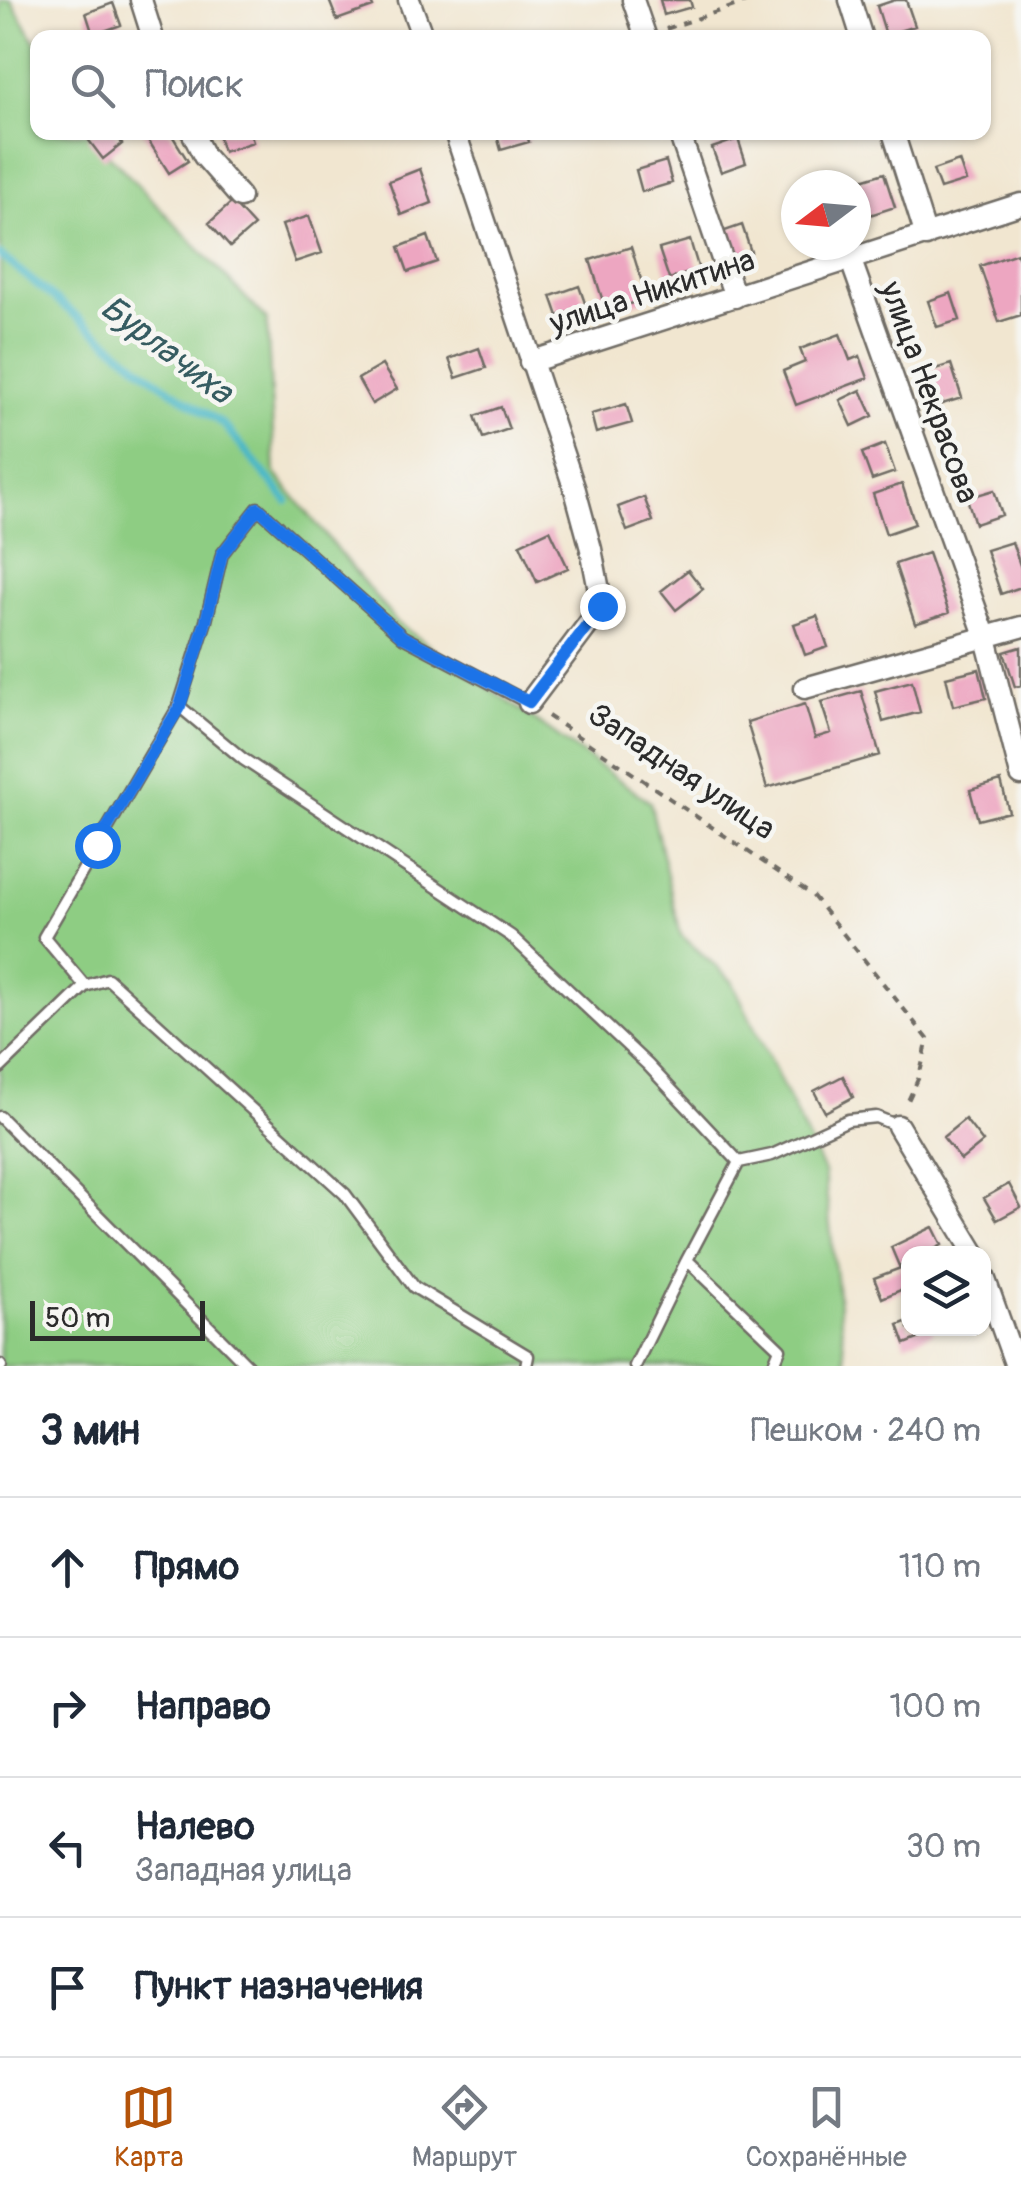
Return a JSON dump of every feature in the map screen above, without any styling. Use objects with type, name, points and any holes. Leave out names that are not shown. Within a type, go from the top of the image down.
[{"type":"street","points":[[140,0],[151,30]]},
{"type":"street","points":[[409,0],[419,30]]},
{"type":"street","points":[[632,0],[643,30]]},
{"type":"street","points":[[850,0],[859,30]]},
{"type":"street","points":[[196,140],[204,156],[240,197]]},
{"type":"street","points":[[458,140],[574,490],[602,606],[529,702]]},
{"type":"street","points":[[682,140],[736,298]]},
{"type":"street","name":"улица Некрасова","points":[[895,140],[926,236]]},
{"type":"street","name":"улица Никитина","points":[[871,252],[1021,204]]},
{"type":"street","name":"улица Никитина","points":[[530,362],[844,260]]},
{"type":"street","name":"улица Некрасова","points":[[851,260],[986,638],[1021,776]]},
{"type":"street","points":[[805,688],[1021,626]]},
{"type":"street","points":[[898,1126],[970,1246]]},
{"type":"street","points":[[991,1296],[1016,1366]]},
{"type":"lane","points":[[85,986],[44,937],[180,706],[222,554],[258,508],[403,637],[529,702]]},
{"type":"lane","points":[[180,706],[244,759],[512,936],[648,1065],[739,1162]]},
{"type":"lane","points":[[0,1068],[85,986],[108,979],[345,1194],[414,1287],[528,1356],[526,1366]]},
{"type":"lane","points":[[0,1117],[248,1366]]},
{"type":"lane","points":[[739,1162],[772,1156],[848,1120],[876,1117],[898,1126]]},
{"type":"lane","points":[[635,1366],[739,1162]]},
{"type":"lane","points":[[687,1260],[780,1349],[773,1366]]},
{"type":"path","points":[[666,30],[752,0]]},
{"type":"path","name":"Западная улица","points":[[529,702],[812,895],[928,1039],[919,1077],[898,1126]]},
{"type":"green space","points":[[0,0],[11,0],[30,33],[30,140],[95,140],[267,320],[275,473],[396,622],[650,802],[681,935],[732,981],[824,1172],[846,1366],[0,1366]]},
{"type":"building","points":[[329,0],[370,0],[373,7],[337,20]]},
{"type":"building","points":[[660,0],[690,0],[692,7],[664,15]]},
{"type":"building","points":[[906,0],[915,26],[884,30],[877,6]]},
{"type":"building","points":[[113,3],[121,25],[91,30],[86,13]]},
{"type":"building","points":[[89,140],[119,140],[122,144],[103,159]]},
{"type":"building","points":[[148,140],[175,140],[188,161],[169,173]]},
{"type":"building","points":[[219,140],[252,140],[253,142],[223,152]]},
{"type":"building","points":[[498,140],[528,140],[529,142],[501,150]]},
{"type":"building","points":[[738,140],[746,163],[721,172],[712,148]]},
{"type":"building","points":[[666,161],[672,183],[642,192],[636,170]]},
{"type":"building","points":[[959,161],[966,181],[940,189],[933,170]]},
{"type":"building","points":[[420,169],[432,203],[401,215],[389,181]]},
{"type":"building","points":[[884,173],[895,207],[871,215],[871,177]]},
{"type":"building","points":[[232,202],[254,226],[230,247],[209,223]]},
{"type":"building","points":[[309,216],[322,253],[295,262],[282,225]]},
{"type":"building","points":[[742,225],[751,252],[727,259],[719,233]]},
{"type":"building","points":[[428,236],[437,262],[408,272],[399,247]]},
{"type":"building","points":[[690,240],[699,270],[669,279],[659,249]]},
{"type":"building","points":[[631,247],[647,299],[606,311],[590,260]]},
{"type":"building","points":[[1017,253],[1021,265],[1021,315],[999,322],[980,266]]},
{"type":"building","points":[[579,286],[586,306],[558,316],[551,296]]},
{"type":"building","points":[[951,293],[960,320],[937,327],[928,301]]},
{"type":"building","points":[[840,334],[850,360],[860,356],[868,378],[796,405],[783,371],[805,362],[800,349]]},
{"type":"building","points":[[479,348],[486,368],[456,378],[449,359]]},
{"type":"building","points":[[951,364],[962,398],[929,408],[919,374]]},
{"type":"building","points":[[382,365],[397,389],[372,404],[358,379]]},
{"type":"building","points":[[861,390],[873,416],[852,426],[840,400]]},
{"type":"building","points":[[626,404],[632,423],[596,433],[591,414]]},
{"type":"building","points":[[501,407],[509,429],[483,438],[475,416]]},
{"type":"building","points":[[885,444],[895,472],[872,480],[862,453]]},
{"type":"building","points":[[902,484],[915,524],[886,534],[873,494]]},
{"type":"building","points":[[994,490],[1002,515],[975,524],[967,498]]},
{"type":"building","points":[[644,497],[653,521],[627,531],[618,507]]},
{"type":"building","points":[[550,530],[568,568],[537,582],[520,544]]},
{"type":"building","points":[[1012,542],[1021,568],[1021,587],[1001,594],[986,550]]},
{"type":"building","points":[[928,553],[949,613],[915,624],[895,564]]},
{"type":"building","points":[[688,570],[703,589],[676,610],[661,591]]},
{"type":"building","points":[[817,616],[828,647],[805,655],[794,624]]},
{"type":"building","points":[[1021,647],[1021,685],[1015,687],[1004,652]]},
{"type":"building","points":[[979,669],[986,698],[953,706],[946,677]]},
{"type":"building","points":[[912,681],[920,712],[883,722],[875,691]]},
{"type":"building","points":[[861,691],[880,755],[767,788],[747,722],[805,704],[815,738],[831,733],[821,702]]},
{"type":"building","points":[[1001,781],[1009,812],[978,820],[970,790]]},
{"type":"building","points":[[843,1076],[853,1097],[825,1112],[814,1091]]},
{"type":"building","points":[[965,1119],[983,1142],[961,1160],[943,1137]]},
{"type":"building","points":[[1009,1184],[1021,1207],[997,1220],[984,1198]]},
{"type":"building","points":[[933,1227],[942,1245],[901,1246],[899,1266],[891,1247]]},
{"type":"building","points":[[901,1268],[901,1290],[882,1298],[874,1278]]},
{"type":"building","points":[[902,1336],[925,1336],[905,1344]]},
{"type":"waterway","name":"Бурлачиха","points":[[0,255],[156,380],[224,425],[287,501]]},
{"type":"route","points":[[97,845],[180,706],[222,554],[258,508],[403,637],[529,702],[602,606]]}]
